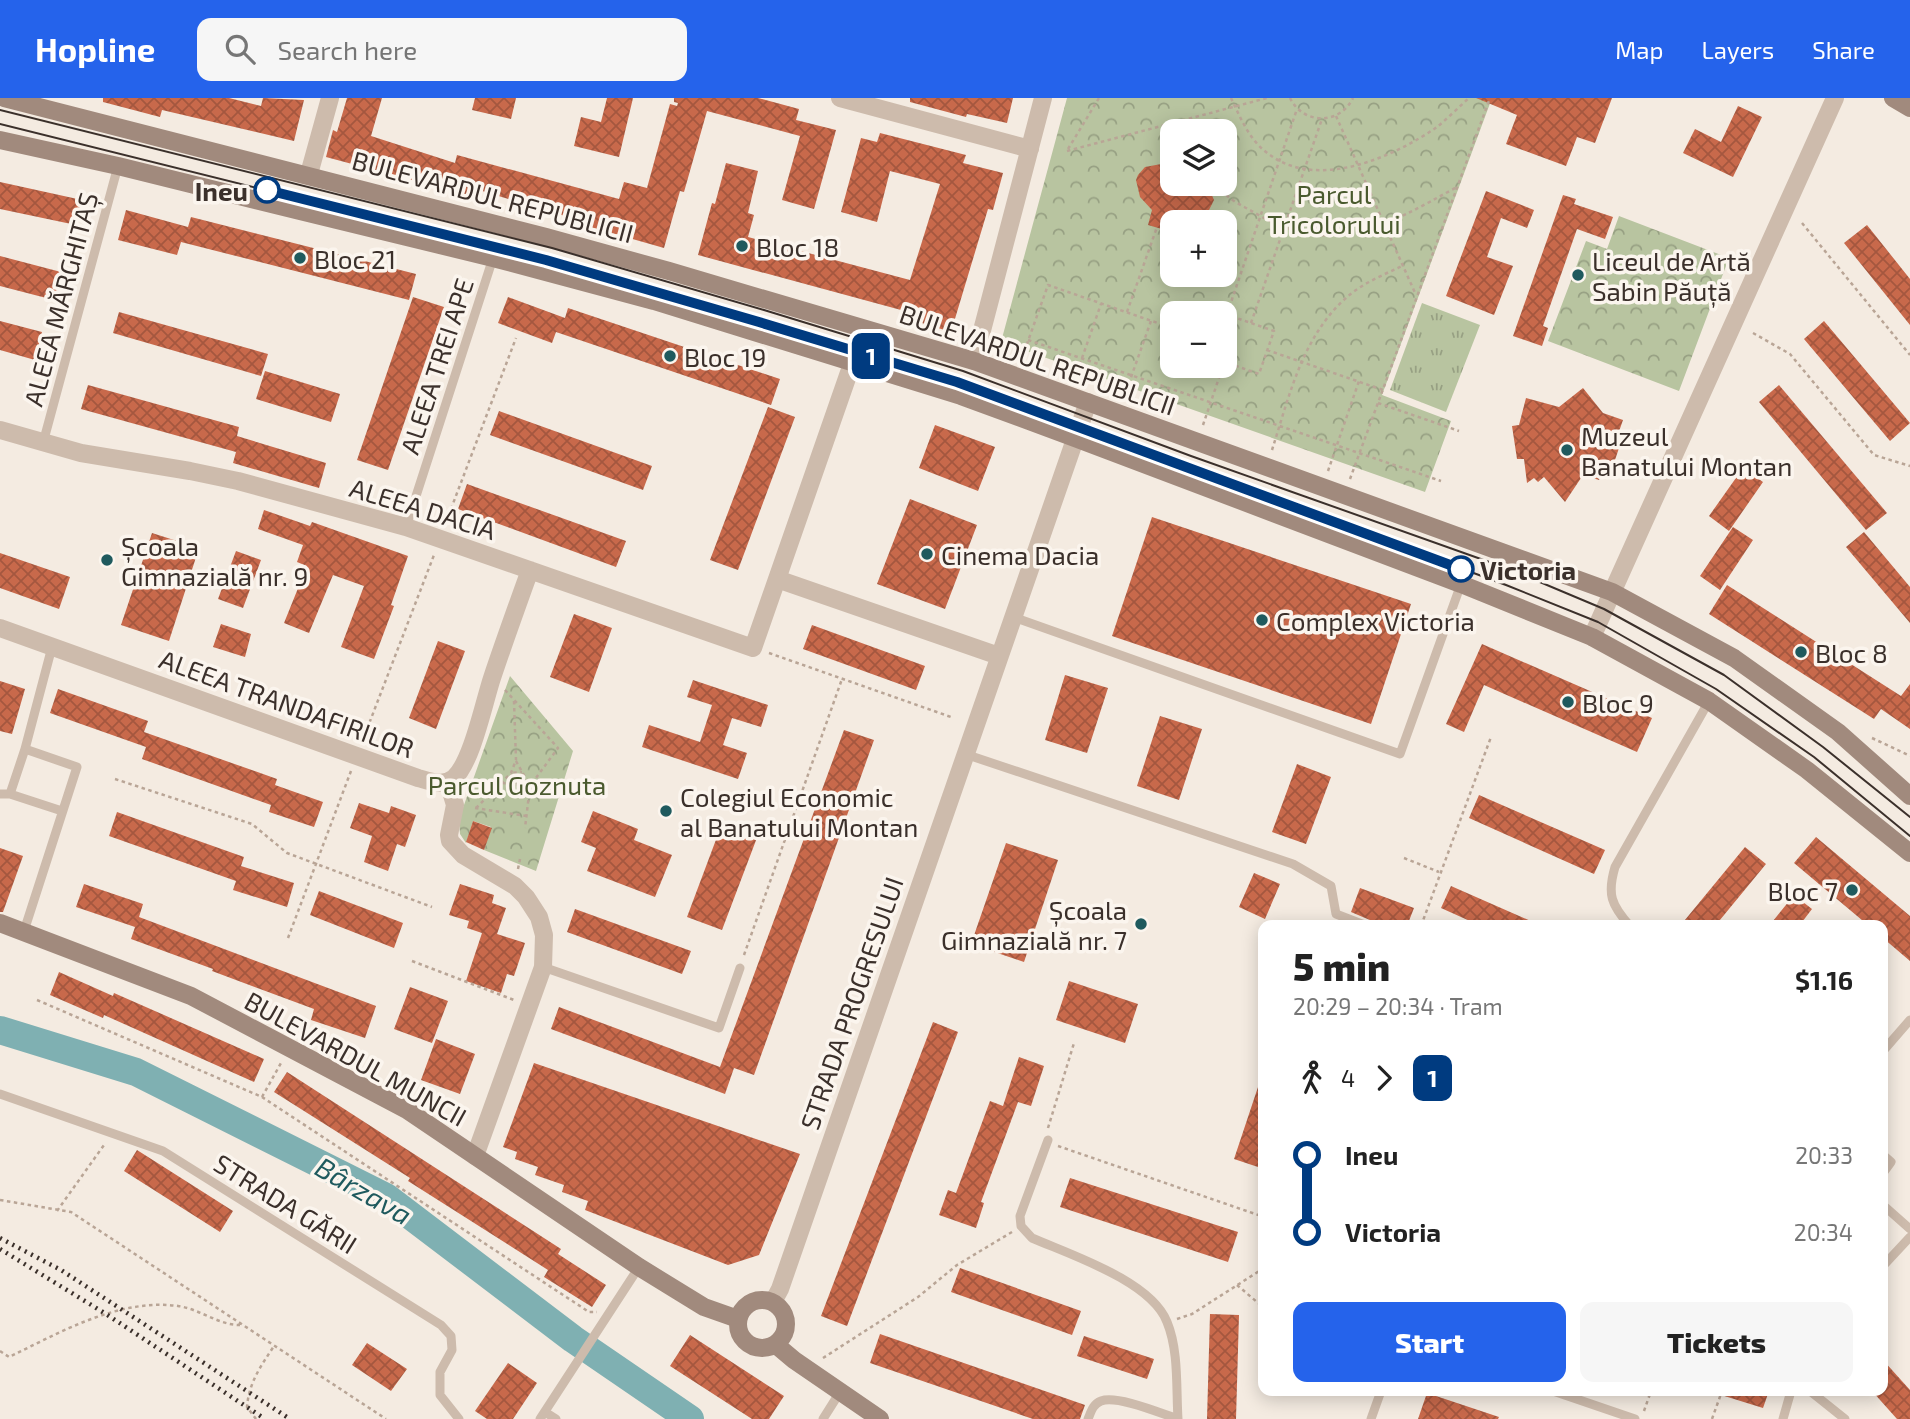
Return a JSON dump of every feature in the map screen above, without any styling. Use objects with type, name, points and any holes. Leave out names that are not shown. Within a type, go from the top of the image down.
[{"type":"main road","name":"BULEVARDUL REPUBLICII","points":[[4,98],[309,174],[669,271],[974,361],[1612,592],[1734,658],[1838,732],[1910,796]]},
{"type":"main road","points":[[1894,98],[1910,108]]},
{"type":"main road","points":[[0,140],[118,166],[494,258],[654,301],[961,396],[1075,438],[1592,636],[1709,701],[1807,770],[1909,850]]},
{"type":"main road","name":"BULEVARDUL MUNCII","points":[[0,923],[191,996],[407,1110],[639,1267],[704,1307],[738,1319]]},
{"type":"main road","points":[[755,1301],[773,1302],[780,1307],[786,1322],[785,1331],[775,1344],[767,1348],[748,1344],[738,1329],[738,1319],[747,1304],[755,1301]]},
{"type":"main road","points":[[775,1344],[880,1419]]},
{"type":"street","points":[[309,174],[330,98]]},
{"type":"street","points":[[840,98],[1030,149]]},
{"type":"street","points":[[974,361],[1043,98]]},
{"type":"street","points":[[1592,636],[1835,98]]},
{"type":"street","points":[[752,648],[853,361]]},
{"type":"street","name":"STRADA PROGRESULUI","points":[[773,1302],[780,1289],[1088,402]]},
{"type":"street","name":"ALEEA DACIA","points":[[0,430],[81,453],[226,478],[406,527],[752,648]]},
{"type":"street","points":[[475,1156],[543,967],[544,935],[539,917],[515,886],[463,855],[450,841],[455,805],[448,782],[462,768],[469,752],[492,676],[530,570]]},
{"type":"street","points":[[777,579],[999,656]]},
{"type":"street","name":"ALEEA TRANDAFIRILOR","points":[[0,628],[418,778],[439,783],[448,782]]},
{"type":"lane","name":"ALEEA MĂRGHITAȘ","points":[[43,443],[118,166]]},
{"type":"lane","name":"ALEEA TREI APE","points":[[406,527],[494,258]]},
{"type":"lane","points":[[1013,617],[1400,754],[1461,584]]},
{"type":"lane","points":[[52,647],[25,749],[5,794],[62,811]]},
{"type":"lane","points":[[1625,920],[1613,901],[1610,886],[1615,867],[1709,701]]},
{"type":"lane","points":[[24,932],[78,767],[25,749]]},
{"type":"lane","points":[[965,754],[1293,864],[1331,886],[1336,914],[1352,920]]},
{"type":"lane","points":[[543,967],[719,1028],[740,968]]},
{"type":"lane","points":[[1888,1045],[1910,1020]]},
{"type":"lane","name":"STRADA GĂRII","points":[[0,1094],[163,1151],[441,1325],[451,1336],[452,1350],[440,1372],[440,1395],[459,1419]]},
{"type":"lane","points":[[1048,1140],[1020,1216],[1021,1226],[1032,1238],[1122,1278],[1156,1301],[1168,1323],[1174,1356],[1178,1419],[1114,1399],[1099,1401],[1092,1408],[1088,1419]]},
{"type":"lane","points":[[1888,1209],[1910,1229]]},
{"type":"lane","points":[[1888,1260],[1910,1237]]},
{"type":"lane","points":[[556,1419],[542,1415],[639,1267]]},
{"type":"lane","points":[[823,1419],[840,1392]]},
{"type":"lane","points":[[1371,1419],[1379,1396]]},
{"type":"lane","points":[[1568,1396],[1635,1419]]},
{"type":"lane","points":[[1783,1419],[1790,1396]]},
{"type":"lane","points":[[1816,1396],[1845,1419]]},
{"type":"path","points":[[1099,98],[1067,151],[1267,98]]},
{"type":"path","points":[[1231,98],[1245,127],[1263,151],[1279,162],[1304,169],[1331,170],[1357,165],[1397,150],[1437,126],[1469,98]]},
{"type":"path","points":[[1290,98],[1297,109],[1308,116],[1322,119],[1344,111],[1353,98]]},
{"type":"path","points":[[1350,479],[1490,98]]},
{"type":"path","points":[[1230,301],[1297,109]]},
{"type":"path","points":[[1336,116],[1417,297]]},
{"type":"path","points":[[1251,323],[1322,119]]},
{"type":"path","points":[[1228,196],[1284,228],[1316,236],[1352,234],[1384,225],[1457,187]]},
{"type":"path","points":[[1802,223],[1910,355]]},
{"type":"path","points":[[1127,312],[1157,228]]},
{"type":"path","points":[[1272,450],[1315,332],[1346,297],[1379,276],[1402,266]]},
{"type":"path","points":[[1022,358],[1048,285],[1160,324]]},
{"type":"path","points":[[1076,378],[1101,304]]},
{"type":"path","points":[[1237,318],[1274,331],[1259,374],[1237,368]]},
{"type":"path","points":[[1124,397],[1151,321]]},
{"type":"path","points":[[1753,333],[1790,354],[1874,455],[1910,466]]},
{"type":"path","points":[[288,938],[516,338]]},
{"type":"path","points":[[1028,340],[1441,481]]},
{"type":"path","points":[[1267,350],[1383,390]]},
{"type":"path","points":[[1203,425],[1219,378]]},
{"type":"path","points":[[1328,471],[1359,381]]},
{"type":"path","points":[[1378,403],[1459,431]]},
{"type":"path","points":[[752,648],[951,717]]},
{"type":"path","points":[[492,676],[558,748],[530,786],[525,828]]},
{"type":"path","points":[[740,968],[842,678]]},
{"type":"path","points":[[476,808],[511,773],[516,760],[514,700]]},
{"type":"path","points":[[1423,920],[1491,737]]},
{"type":"path","points":[[516,760],[530,786]]},
{"type":"path","points":[[511,773],[522,772]]},
{"type":"path","points":[[511,773],[515,784]]},
{"type":"path","points":[[115,779],[251,824],[287,853],[432,907]]},
{"type":"path","points":[[502,783],[530,786]]},
{"type":"path","points":[[455,805],[526,816]]},
{"type":"path","points":[[1404,858],[1439,872]]},
{"type":"path","points":[[412,961],[529,1006]]},
{"type":"path","points":[[37,1000],[262,1097],[589,1312],[608,1314]]},
{"type":"path","points":[[1074,1043],[1046,1133],[1048,1140],[1258,1215]]},
{"type":"path","points":[[262,1097],[282,1062]]},
{"type":"path","points":[[57,1211],[113,1132]]},
{"type":"path","points":[[0,1200],[71,1212],[386,1419]]},
{"type":"path","points":[[822,1359],[918,1297],[957,1265],[1021,1226]]},
{"type":"path","points":[[1168,1323],[1192,1314],[1258,1272]]},
{"type":"path","points":[[1237,1285],[1258,1303]]},
{"type":"path","points":[[0,1351],[9,1357],[48,1336],[106,1314],[159,1303],[183,1306],[230,1325],[243,1325]]},
{"type":"path","points":[[256,1419],[247,1407],[248,1391],[258,1369],[274,1346]]},
{"type":"path","points":[[1641,1419],[1649,1396]]},
{"type":"path","points":[[1712,1419],[1720,1396]]},
{"type":"green space","name":"Parcul Tricolorului","points":[[1067,98],[1492,98],[1382,395],[1451,421],[1425,492],[1001,342]]},
{"type":"green space","points":[[1619,216],[1729,258],[1679,391],[1548,341],[1586,241],[1607,249]]},
{"type":"green space","points":[[1422,303],[1480,325],[1446,412],[1390,390]]},
{"type":"green space","name":"Parcul Goznuta","points":[[510,676],[573,751],[536,871],[484,850],[491,827],[473,821],[466,843],[460,834],[459,819]]},
{"type":"building","points":[[103,98],[229,98],[261,106],[263,98],[304,100],[294,141],[162,110],[160,117],[103,102]]},
{"type":"building","points":[[347,98],[382,98],[371,136],[455,163],[457,155],[619,199],[624,182],[647,188],[670,104],[677,106],[678,103],[674,102],[674,98],[758,98],[799,109],[796,120],[836,130],[814,209],[782,200],[800,136],[707,111],[684,192],[680,191],[664,248],[482,191],[479,198],[326,157],[333,130],[337,132]]},
{"type":"building","points":[[475,98],[516,98],[511,119],[472,110]]},
{"type":"building","points":[[607,98],[633,98],[619,157],[574,146],[581,117],[601,122]]},
{"type":"building","points":[[910,98],[1013,98],[1007,123],[967,114],[966,117],[910,102]]},
{"type":"building","points":[[1476,98],[1612,98],[1595,143],[1577,137],[1566,166],[1506,144],[1517,115]]},
{"type":"building","points":[[1738,106],[1762,117],[1733,177],[1683,153],[1695,129],[1721,142]]},
{"type":"building","points":[[880,133],[966,155],[963,163],[1003,173],[993,210],[988,209],[951,332],[899,316],[901,310],[698,255],[726,163],[758,171],[748,213],[754,215],[748,237],[910,280],[940,184],[890,171],[877,222],[841,212],[861,138],[877,142]]},
{"type":"building","points":[[1160,164],[1160,196],[1212,196],[1214,200],[1209,210],[1160,210],[1160,228],[1148,225],[1152,210],[1140,197],[1136,180],[1145,167]]},
{"type":"building","points":[[0,182],[82,200],[76,225],[0,209]]},
{"type":"building","points":[[1486,191],[1534,210],[1527,228],[1501,218],[1487,257],[1513,266],[1494,315],[1446,296]]},
{"type":"building","points":[[1563,195],[1576,199],[1574,204],[1613,217],[1605,239],[1577,229],[1543,326],[1548,328],[1542,346],[1513,336]]},
{"type":"building","name":"Bloc 21","points":[[126,210],[188,227],[191,217],[416,274],[409,300],[181,242],[177,255],[118,240]]},
{"type":"building","points":[[1867,225],[1910,279],[1910,325],[1844,243]]},
{"type":"building","points":[[0,256],[61,272],[54,300],[0,286]]},
{"type":"building","points":[[413,297],[444,307],[388,470],[357,460]]},
{"type":"building","name":"Bloc 19","points":[[508,297],[565,318],[568,308],[780,379],[771,405],[556,332],[552,343],[498,323]]},
{"type":"building","points":[[119,312],[268,354],[261,376],[113,333]]},
{"type":"building","points":[[0,321],[42,332],[35,360],[0,350]]},
{"type":"building","points":[[1824,321],[1910,423],[1890,441],[1804,339]]},
{"type":"building","points":[[265,371],[340,394],[331,422],[256,399]]},
{"type":"building","points":[[88,385],[239,427],[237,436],[326,463],[319,488],[233,463],[236,452],[81,409]]},
{"type":"building","points":[[1779,385],[1887,513],[1866,530],[1759,402]]},
{"type":"building","name":"Muzeul Banatului Montan","points":[[1583,388],[1603,413],[1623,420],[1616,440],[1621,442],[1611,472],[1603,469],[1599,480],[1583,475],[1565,502],[1544,477],[1538,482],[1534,478],[1527,483],[1524,459],[1517,459],[1512,426],[1519,425],[1526,398],[1559,407]]},
{"type":"building","points":[[768,407],[795,417],[738,570],[710,560]]},
{"type":"building","points":[[499,411],[652,466],[643,490],[490,435]]},
{"type":"building","points":[[935,425],[995,447],[978,491],[919,468]]},
{"type":"building","points":[[1743,468],[1763,482],[1729,531],[1709,516]]},
{"type":"building","points":[[467,484],[626,541],[616,567],[458,509]]},
{"type":"building","name":"Cinema Dacia","points":[[910,499],[977,525],[945,609],[877,584]]},
{"type":"building","points":[[264,510],[310,526],[312,522],[408,556],[391,605],[394,606],[374,659],[341,647],[364,586],[333,575],[309,633],[284,623],[307,566],[297,562],[303,545],[258,529]]},
{"type":"building","name":"Complex Victoria","points":[[1152,517],[1411,604],[1371,724],[1112,636]]},
{"type":"building","points":[[1733,527],[1753,540],[1720,590],[1700,576]]},
{"type":"building","points":[[1864,532],[1910,587],[1910,623],[1846,547]]},
{"type":"building","points":[[152,533],[199,548],[169,641],[121,625]]},
{"type":"building","points":[[236,551],[261,560],[243,608],[218,599]]},
{"type":"building","points":[[0,553],[70,577],[59,609],[0,588]]},
{"type":"building","name":"Bloc 8","points":[[1727,585],[1901,696],[1910,684],[1910,729],[1881,709],[1874,719],[1709,614]]},
{"type":"building","points":[[574,614],[612,628],[589,692],[550,677]]},
{"type":"building","points":[[221,624],[251,634],[245,657],[213,647]]},
{"type":"building","points":[[812,625],[925,666],[916,690],[803,649]]},
{"type":"building","points":[[438,641],[465,651],[436,729],[409,718]]},
{"type":"building","name":"Bloc 9","points":[[1482,644],[1652,718],[1637,752],[1484,685],[1464,732],[1446,724]]},
{"type":"building","points":[[1065,675],[1108,688],[1087,753],[1045,740]]},
{"type":"building","points":[[693,680],[768,705],[761,727],[732,718],[723,745],[747,753],[738,779],[642,747],[649,725],[700,742],[712,705],[687,697]]},
{"type":"building","points":[[0,681],[25,689],[12,734],[0,731]]},
{"type":"building","points":[[58,689],[148,721],[144,732],[277,779],[275,785],[323,802],[314,827],[269,812],[271,805],[142,759],[146,747],[50,713]]},
{"type":"building","points":[[1160,716],[1202,729],[1179,800],[1137,786]]},
{"type":"building","points":[[844,730],[874,740],[754,1075],[734,1068],[725,1094],[551,1029],[559,1007],[720,1067]]},
{"type":"building","points":[[1297,764],[1331,777],[1306,844],[1272,832]]},
{"type":"building","points":[[1479,795],[1605,850],[1594,874],[1469,818]]},
{"type":"building","points":[[359,803],[389,813],[391,806],[416,815],[405,847],[397,844],[388,871],[364,862],[372,836],[350,828]]},
{"type":"building","points":[[593,811],[638,829],[634,840],[672,855],[655,897],[587,871],[596,848],[581,842]]},
{"type":"building","points":[[117,812],[244,857],[241,866],[294,883],[287,907],[233,890],[236,881],[109,836]]},
{"type":"building","points":[[473,821],[492,828],[484,850],[466,842]]},
{"type":"building","points":[[723,821],[758,835],[722,930],[687,917]]},
{"type":"building","name":"Bloc 7","points":[[1816,837],[1910,916],[1910,961],[1888,942],[1888,920],[1862,920],[1794,863]]},
{"type":"building","points":[[1006,843],[1058,860],[1024,962],[971,944]]},
{"type":"building","points":[[1745,847],[1766,864],[1720,920],[1685,920]]},
{"type":"building","points":[[0,848],[23,856],[3,912],[0,912]]},
{"type":"building","points":[[1254,873],[1280,884],[1265,919],[1239,907]]},
{"type":"building","points":[[84,884],[143,904],[139,917],[376,1006],[365,1038],[311,1020],[314,1009],[131,939],[135,927],[76,907]]},
{"type":"building","points":[[460,884],[494,895],[492,903],[506,908],[497,934],[525,943],[514,976],[507,974],[501,993],[466,981],[482,933],[467,928],[469,921],[449,915]]},
{"type":"building","points":[[1451,886],[1528,920],[1468,920],[1441,908]]},
{"type":"building","points":[[1360,888],[1414,908],[1409,920],[1370,920],[1351,912]]},
{"type":"building","points":[[319,891],[403,923],[394,948],[310,915]]},
{"type":"building","points":[[1794,895],[1812,909],[1804,920],[1774,920]]},
{"type":"building","points":[[575,909],[691,951],[682,974],[567,932]]},
{"type":"building","points":[[59,972],[113,996],[114,993],[264,1059],[254,1082],[104,1015],[103,1018],[50,995]]},
{"type":"building","points":[[1069,981],[1138,1004],[1125,1043],[1056,1020]]},
{"type":"building","points":[[410,987],[448,1001],[432,1043],[394,1029]]},
{"type":"building","points":[[933,1022],[958,1032],[847,1326],[821,1316]]},
{"type":"building","points":[[436,1039],[475,1054],[460,1094],[421,1080]]},
{"type":"building","points":[[1019,1057],[1044,1066],[1031,1106],[1018,1102],[981,1202],[984,1203],[976,1228],[939,1215],[948,1190],[956,1193],[990,1101],[1003,1106]]},
{"type":"building","points":[[534,1063],[800,1154],[759,1255],[728,1265],[585,1210],[588,1201],[562,1192],[564,1185],[535,1175],[538,1167],[515,1159],[517,1152],[503,1147]]},
{"type":"building","points":[[287,1072],[561,1249],[558,1254],[606,1285],[592,1307],[544,1277],[548,1270],[274,1092]]},
{"type":"building","points":[[1258,1087],[1258,1167],[1234,1159]]},
{"type":"building","points":[[137,1150],[233,1211],[220,1232],[124,1171]]},
{"type":"building","points":[[1070,1178],[1238,1232],[1228,1262],[1060,1207]]},
{"type":"building","points":[[960,1268],[1081,1311],[1072,1335],[951,1292]]},
{"type":"building","points":[[1210,1314],[1239,1315],[1236,1419],[1207,1419]]},
{"type":"building","points":[[880,1334],[1085,1405],[1080,1419],[1033,1419],[870,1363]]},
{"type":"building","points":[[690,1335],[784,1396],[769,1419],[752,1419],[670,1366]]},
{"type":"building","points":[[1084,1336],[1154,1359],[1147,1379],[1077,1356]]},
{"type":"building","points":[[367,1343],[407,1369],[391,1391],[352,1365]]},
{"type":"building","points":[[508,1363],[537,1383],[513,1419],[487,1419],[475,1411]]},
{"type":"building","points":[[1888,1366],[1910,1390],[1910,1419],[1897,1419],[1876,1396],[1888,1396]]},
{"type":"building","points":[[1426,1396],[1436,1396],[1499,1417],[1498,1419],[1418,1419]]},
{"type":"building","points":[[1724,1396],[1767,1396],[1763,1408]]},
{"type":"waterway","name":"Bârzava","points":[[0,1030],[136,1072],[386,1197],[573,1339],[690,1419]]},
{"type":"tram line","points":[[0,110],[552,248],[764,310],[963,371],[1191,456],[1509,569],[1604,609],[1724,675],[1823,747],[1910,817]]},
{"type":"tram line","points":[[0,124],[546,260],[957,382],[1506,585],[1598,622],[1716,689],[1814,757],[1910,836]]},
{"type":"tram line","name":"1","points":[[267,190],[546,260],[957,382],[1461,569]]},
{"type":"railway","points":[[0,1238],[61,1270],[290,1419]]},
{"type":"railway","points":[[0,1249],[106,1314],[265,1419]]},
{"type":"place","name":"Ineu","points":[[267,190]]},
{"type":"place","name":"Bloc 18","points":[[742,246]]},
{"type":"place","name":"Bloc 21","points":[[300,258]]},
{"type":"place","name":"Liceul de Artă Sabin Păuță","points":[[1578,275]]},
{"type":"place","name":"Bloc 19","points":[[670,356]]},
{"type":"place","name":"Muzeul Banatului Montan","points":[[1567,450]]},
{"type":"place","name":"Cinema Dacia","points":[[927,554]]},
{"type":"place","name":"Școala Gimnazială nr. 9","points":[[107,560]]},
{"type":"place","name":"Victoria","points":[[1461,569]]},
{"type":"place","name":"Complex Victoria","points":[[1262,620]]},
{"type":"place","name":"Bloc 8","points":[[1801,652]]},
{"type":"place","name":"Bloc 9","points":[[1568,702]]},
{"type":"place","name":"Colegiul Economic al Banatului Montan","points":[[666,811]]},
{"type":"place","name":"Bloc 7","points":[[1852,890]]},
{"type":"place","name":"Școala Gimnazială nr. 7","points":[[1141,924]]}]
